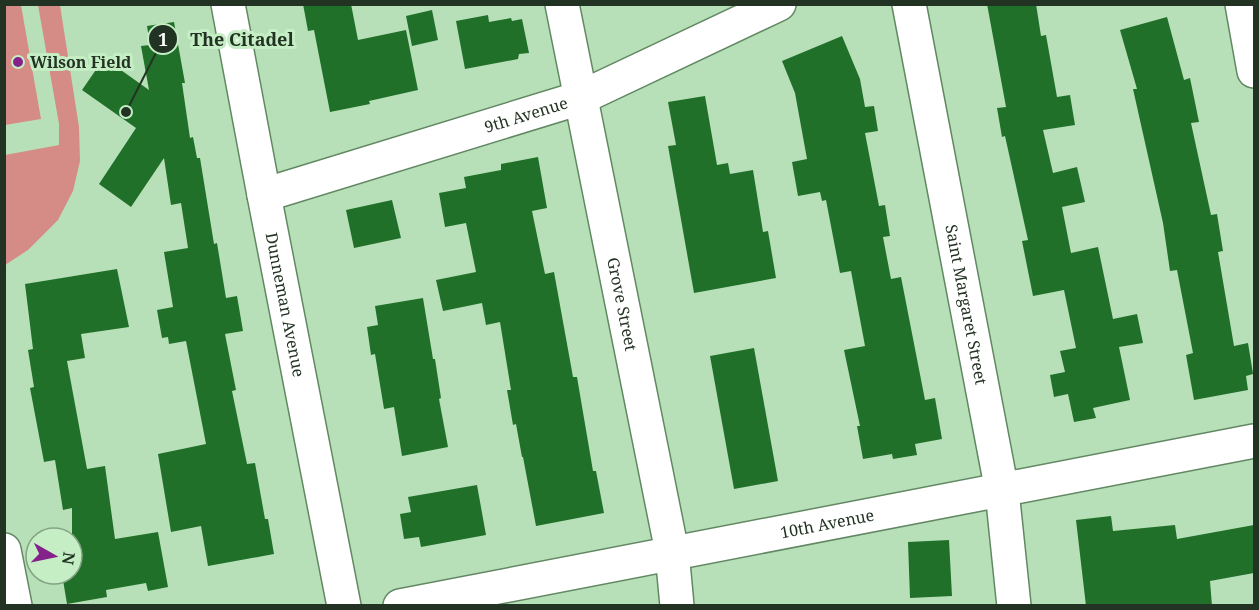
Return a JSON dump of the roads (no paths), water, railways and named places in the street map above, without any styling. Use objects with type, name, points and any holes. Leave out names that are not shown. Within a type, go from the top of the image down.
[{"type":"street","name":"Dunneman Avenue","points":[[228,4],[344,606]]},
{"type":"street","name":"Grove Street","points":[[562,4],[672,552],[677,606]]},
{"type":"street","name":"9th Avenue","points":[[264,195],[580,98],[779,4]]},
{"type":"street","name":"Saint Margaret Street","points":[[909,4],[1002,491],[1014,606]]},
{"type":"street","points":[[1242,4],[1254,71]]},
{"type":"street","name":"10th Avenue","points":[[400,606],[1254,441]]},
{"type":"street","points":[[4,550],[15,606]]},
{"type":"place","name":"Wilson Field","points":[[18,62]]},
{"type":"place","name":"The Citadel","points":[[126,112]]}]
